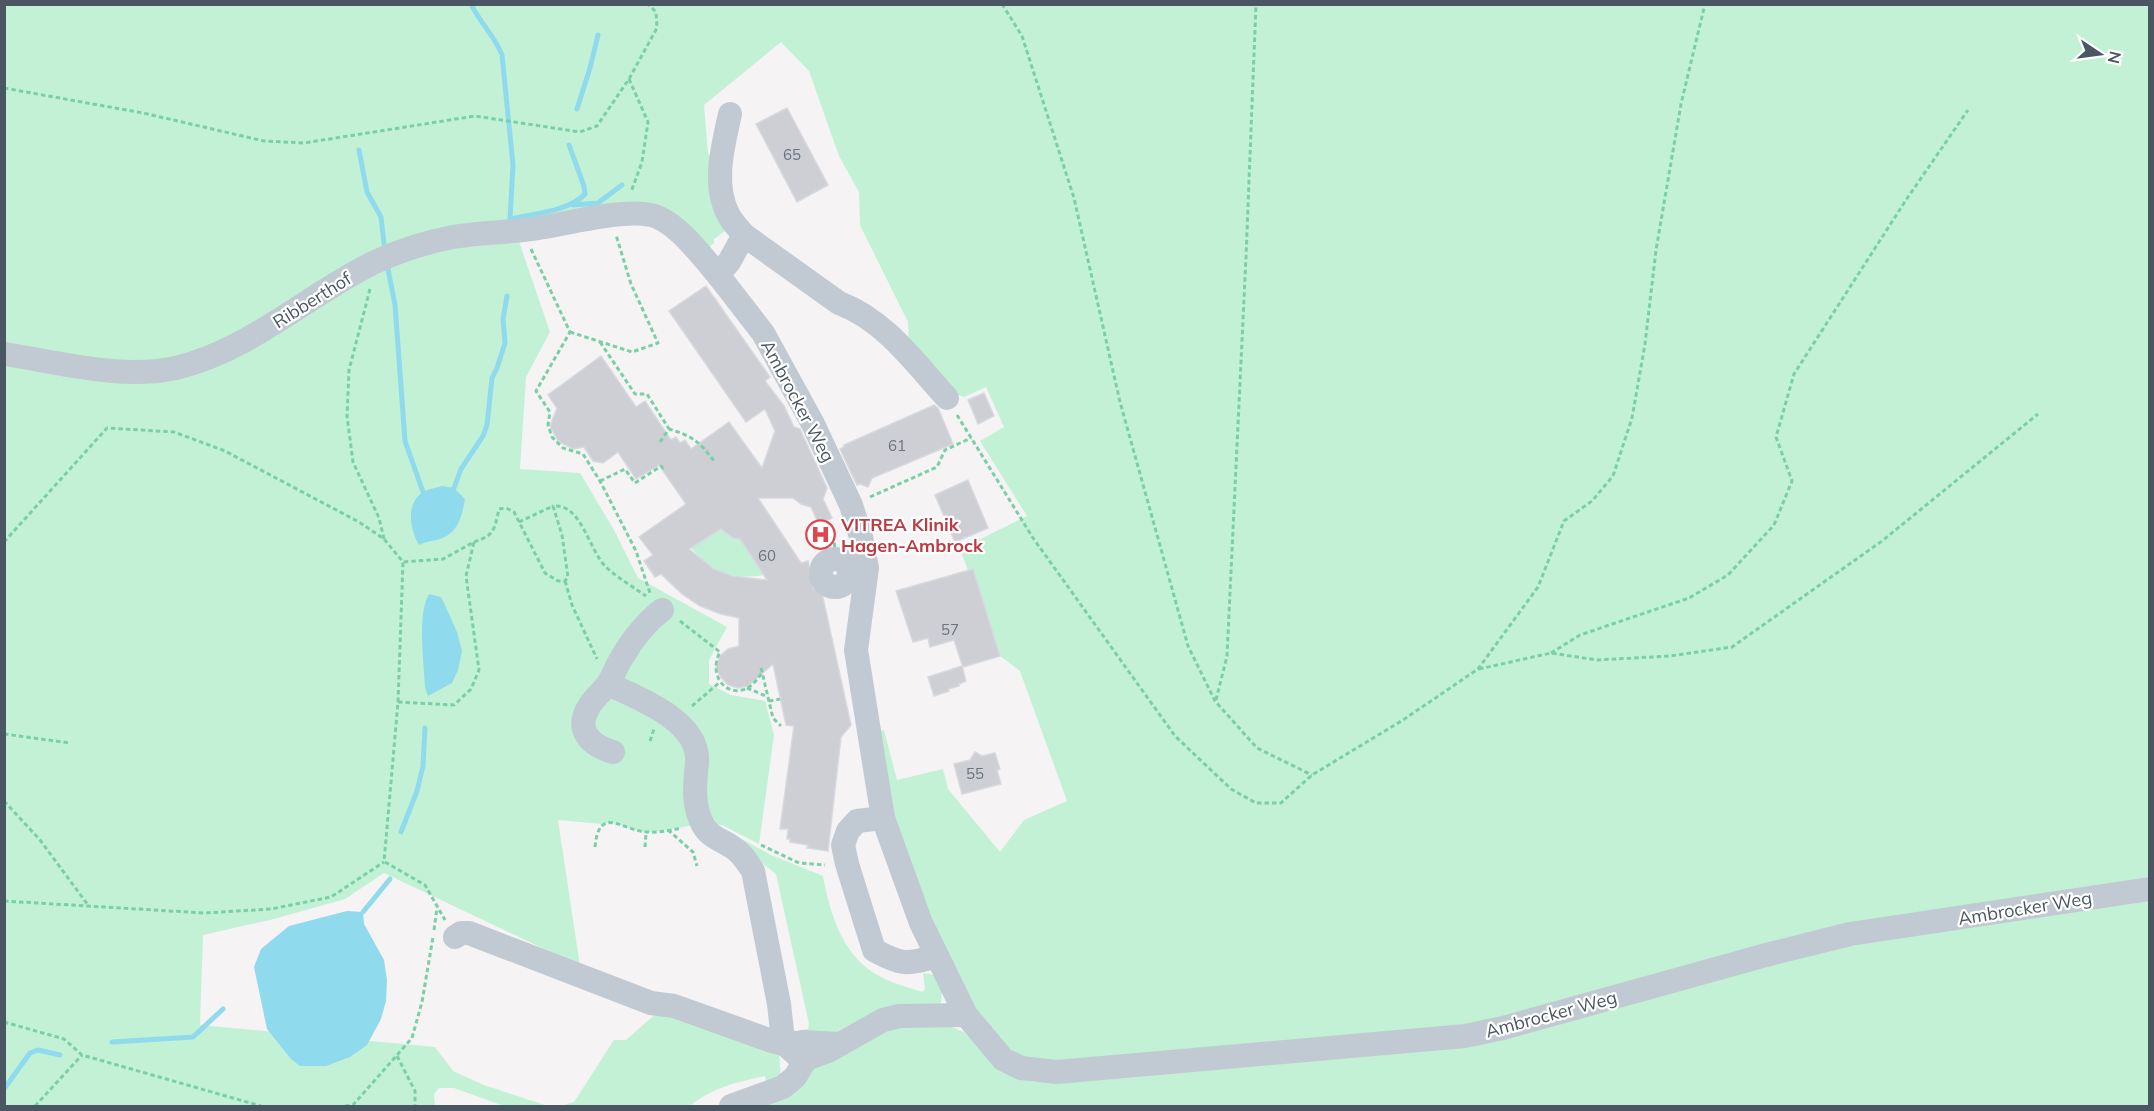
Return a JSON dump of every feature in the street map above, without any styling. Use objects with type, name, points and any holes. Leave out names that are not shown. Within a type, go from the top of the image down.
[{"type":"lane","points":[[730,114],[720,160],[722,196],[729,216],[744,235],[839,303],[857,310],[892,337],[947,398]]},
{"type":"lane","name":"Ribberthof","points":[[4,354],[130,372],[174,368],[214,357],[261,333],[346,277],[377,261],[416,247],[454,237],[523,231],[622,214]]},
{"type":"lane","name":"Ambrocker Weg","points":[[622,214],[652,215],[680,232],[718,275],[763,333],[813,424],[851,505],[861,537],[867,568],[840,579],[856,650],[883,818],[921,923],[966,1015],[1004,1059],[1021,1068],[1057,1072],[1465,1036],[1503,1028],[1850,934],[2150,889]]},
{"type":"lane","points":[[718,275],[729,262],[744,235]]},
{"type":"lane","points":[[613,752],[595,745],[584,731],[584,722],[590,704],[608,684],[620,660],[646,622],[662,610]]},
{"type":"lane","points":[[608,684],[648,703],[676,721],[693,739],[697,750],[695,801],[702,824],[706,831],[741,853],[753,871],[786,1045]]},
{"type":"lane","points":[[883,818],[857,821],[848,831],[843,845],[874,950],[890,959],[909,964],[936,956]]},
{"type":"lane","points":[[455,937],[461,933],[469,933],[651,1003],[674,1006],[786,1045],[806,1059]]},
{"type":"lane","points":[[731,1107],[783,1087],[795,1077],[806,1059],[840,1044],[883,1020],[899,1016],[966,1015]]},
{"type":"lane","points":[[786,1045],[803,1042],[840,1044]]},
{"type":"path","points":[[4,88],[143,112],[264,141],[304,143],[475,116],[580,132],[597,126],[629,79],[657,28],[656,12],[648,4]]},
{"type":"path","points":[[1002,4],[1022,36],[1074,198],[1120,402],[1188,646],[1215,700],[1257,748],[1312,775]]},
{"type":"path","points":[[1215,700],[1227,656],[1256,4]]},
{"type":"path","points":[[947,398],[1033,538],[1175,736],[1231,789],[1256,802],[1281,803],[1312,775],[1403,720],[1478,669],[1538,587],[1564,521],[1592,501],[1613,476],[1632,418],[1645,344],[1656,250],[1681,104],[1705,4]]},
{"type":"path","points":[[523,231],[570,332],[632,352],[658,343],[631,284],[616,237],[622,214],[642,162],[648,122],[629,79]]},
{"type":"path","points":[[1478,669],[1551,653],[1580,635],[1689,598],[1728,575],[1774,525],[1792,481],[1776,437],[1794,374],[1906,200],[1968,110]]},
{"type":"path","points":[[377,261],[349,369],[347,416],[353,462],[379,518],[384,539]]},
{"type":"path","points":[[519,522],[553,506],[567,508],[576,518],[605,566],[653,601],[636,551],[600,481],[583,454],[563,448],[552,437],[548,425],[550,412],[536,391],[570,332]]},
{"type":"path","points":[[600,341],[635,394],[647,394],[669,429],[688,435],[701,443],[714,461]]},
{"type":"path","points":[[1551,653],[1597,660],[1670,656],[1732,647],[1882,541],[2038,414]]},
{"type":"path","points":[[4,542],[107,428],[174,432],[225,451],[358,522],[384,539],[403,562],[398,702],[384,862]]},
{"type":"path","points":[[660,442],[669,429]]},
{"type":"path","points":[[851,505],[937,467],[945,450],[971,438]]},
{"type":"path","points":[[600,481],[625,469],[635,483],[661,466],[666,467]]},
{"type":"path","points":[[403,562],[443,559],[488,537],[495,528],[499,509],[506,507],[514,512],[545,573],[558,581],[564,581],[568,578],[562,534],[553,506]]},
{"type":"path","points":[[825,522],[834,542],[840,579]]},
{"type":"path","points":[[398,702],[454,705],[471,689],[479,670],[466,576],[474,542]]},
{"type":"path","points":[[564,581],[572,605],[608,684]]},
{"type":"path","points":[[662,610],[689,627],[720,652],[714,667],[720,682],[725,687],[737,690],[747,688],[762,673]]},
{"type":"path","points":[[761,668],[773,718],[781,726]]},
{"type":"path","points":[[676,721],[720,682]]},
{"type":"path","points":[[747,688],[768,699],[780,699]]},
{"type":"path","points":[[4,734],[70,743]]},
{"type":"path","points":[[4,801],[40,840],[88,905]]},
{"type":"path","points":[[595,847],[597,830],[603,824],[611,822],[646,833],[702,824]]},
{"type":"path","points":[[668,831],[693,852],[697,866]]},
{"type":"path","points":[[645,847],[646,833]]},
{"type":"path","points":[[759,844],[799,863],[847,864]]},
{"type":"path","points":[[4,902],[204,913],[271,909],[331,897],[384,862]]},
{"type":"path","points":[[384,862],[425,885],[455,937]]},
{"type":"path","points":[[345,1107],[353,1105],[412,1038],[422,1002],[437,908]]},
{"type":"path","points":[[4,1022],[64,1039],[82,1055],[261,1107]]},
{"type":"path","points":[[35,1107],[82,1055]]},
{"type":"path","points":[[397,1056],[415,1091],[415,1107]]},
{"type":"green space","points":[[5,5],[2149,5],[2149,879],[1491,1024],[1054,1064],[1023,1057],[997,1040],[954,979],[900,843],[878,732],[884,730],[897,780],[943,769],[948,789],[1000,852],[1024,820],[1067,801],[1020,671],[1000,656],[960,549],[1027,516],[980,441],[1004,427],[986,387],[964,397],[948,391],[909,347],[908,322],[860,225],[859,192],[839,156],[809,71],[781,42],[704,105],[708,153],[713,161],[729,228],[714,239],[714,243],[705,250],[655,212],[514,227],[550,332],[526,377],[520,469],[580,473],[614,530],[638,578],[727,627],[709,660],[709,684],[731,695],[765,701],[774,735],[759,844],[722,825],[701,824],[646,833],[611,822],[603,824],[558,820],[580,966],[384,873],[345,899],[274,919],[203,935],[200,1025],[435,1047],[453,1071],[484,1085],[548,1106],[504,1106],[454,1088],[439,1088],[434,1094],[435,1106],[5,1106]]},
{"type":"green space","points":[[722,528],[733,538],[740,539],[764,575],[742,576],[723,573],[699,557],[691,548]]},
{"type":"green space","points":[[722,828],[771,855],[823,876],[835,921],[841,935],[858,960],[883,978],[923,992],[925,989],[923,973],[934,975],[942,992],[941,1002],[936,1007],[836,1038],[789,1032],[808,1029],[809,1024],[776,874],[739,845]]},
{"type":"green space","points":[[2149,895],[2149,1106],[746,1106],[879,1029],[944,1024],[964,1032],[999,1068],[1034,1082],[1460,1044],[1845,945]]},
{"type":"green space","points":[[660,1013],[779,1055],[781,1079],[768,1088],[765,1076],[735,1083],[716,1090],[690,1106],[561,1106],[574,1102],[614,1040],[626,1040],[652,1017]]},
{"type":"water","points":[[442,486],[454,488],[465,499],[460,519],[454,530],[444,538],[419,545],[413,532],[411,510],[417,497],[423,492]]},
{"type":"water","points":[[429,594],[441,597],[457,632],[462,651],[458,670],[452,683],[428,696],[425,687],[422,625],[425,602]]},
{"type":"water","points":[[347,911],[363,912],[364,924],[384,960],[387,980],[386,1001],[381,1019],[367,1045],[350,1057],[326,1066],[300,1066],[291,1059],[267,1029],[254,967],[261,949],[289,926]]},
{"type":"building","points":[[787,108],[828,185],[797,202],[756,124]]},
{"type":"building","points":[[706,286],[770,377],[765,381],[784,406],[794,427],[800,429],[827,488],[823,499],[832,518],[819,525],[811,507],[793,498],[758,498],[801,563],[808,561],[814,589],[820,584],[851,725],[841,737],[828,851],[807,848],[808,845],[790,842],[790,839],[787,839],[788,829],[780,829],[794,726],[786,725],[773,664],[748,686],[738,688],[728,685],[716,667],[720,656],[728,649],[739,646],[739,618],[700,606],[682,594],[661,574],[655,577],[644,561],[653,555],[639,537],[686,504],[659,465],[636,479],[618,452],[603,463],[593,461],[584,447],[573,449],[558,441],[550,426],[557,408],[548,395],[601,356],[636,407],[645,401],[671,440],[676,437],[680,443],[685,440],[691,449],[729,422],[762,468],[775,431],[765,409],[746,422],[669,311]],"holes":[[[721,529],[733,538],[740,539],[767,580],[732,576],[714,569],[689,549]]]},
{"type":"building","points":[[984,393],[994,416],[978,424],[968,400]]},
{"type":"building","points":[[934,405],[938,408],[953,444],[872,478],[868,487],[857,485],[840,449],[844,445]]},
{"type":"building","points":[[968,480],[988,528],[955,542],[935,495]]},
{"type":"building","points":[[973,569],[1000,656],[963,667],[954,640],[930,647],[928,638],[913,642],[896,591]]},
{"type":"building","points":[[962,666],[966,681],[948,689],[949,691],[934,696],[928,677]]},
{"type":"building","points":[[975,752],[982,756],[995,753],[1000,769],[997,770],[1001,784],[962,794],[954,764],[970,760]]},
{"type":"waterway","points":[[471,4],[502,55],[513,165],[510,219],[560,208],[578,200],[585,194],[569,145]]},
{"type":"waterway","points":[[577,109],[598,35]]},
{"type":"waterway","points":[[359,150],[367,192],[381,217],[385,252]]},
{"type":"waterway","points":[[573,205],[598,203],[622,185]]},
{"type":"waterway","points":[[387,264],[395,305],[405,441],[423,492]]},
{"type":"waterway","points":[[454,488],[461,469],[483,436],[487,425],[492,378],[505,343],[503,319],[507,296]]},
{"type":"waterway","points":[[401,832],[417,791],[423,766],[425,728]]},
{"type":"waterway","points":[[363,912],[390,879]]},
{"type":"waterway","points":[[112,1042],[193,1037],[223,1009]]},
{"type":"waterway","points":[[4,1089],[30,1053],[38,1050],[60,1055]]},
{"type":"place","name":"VITREA Klinik Hagen-Ambrock","points":[[820,534]]}]
